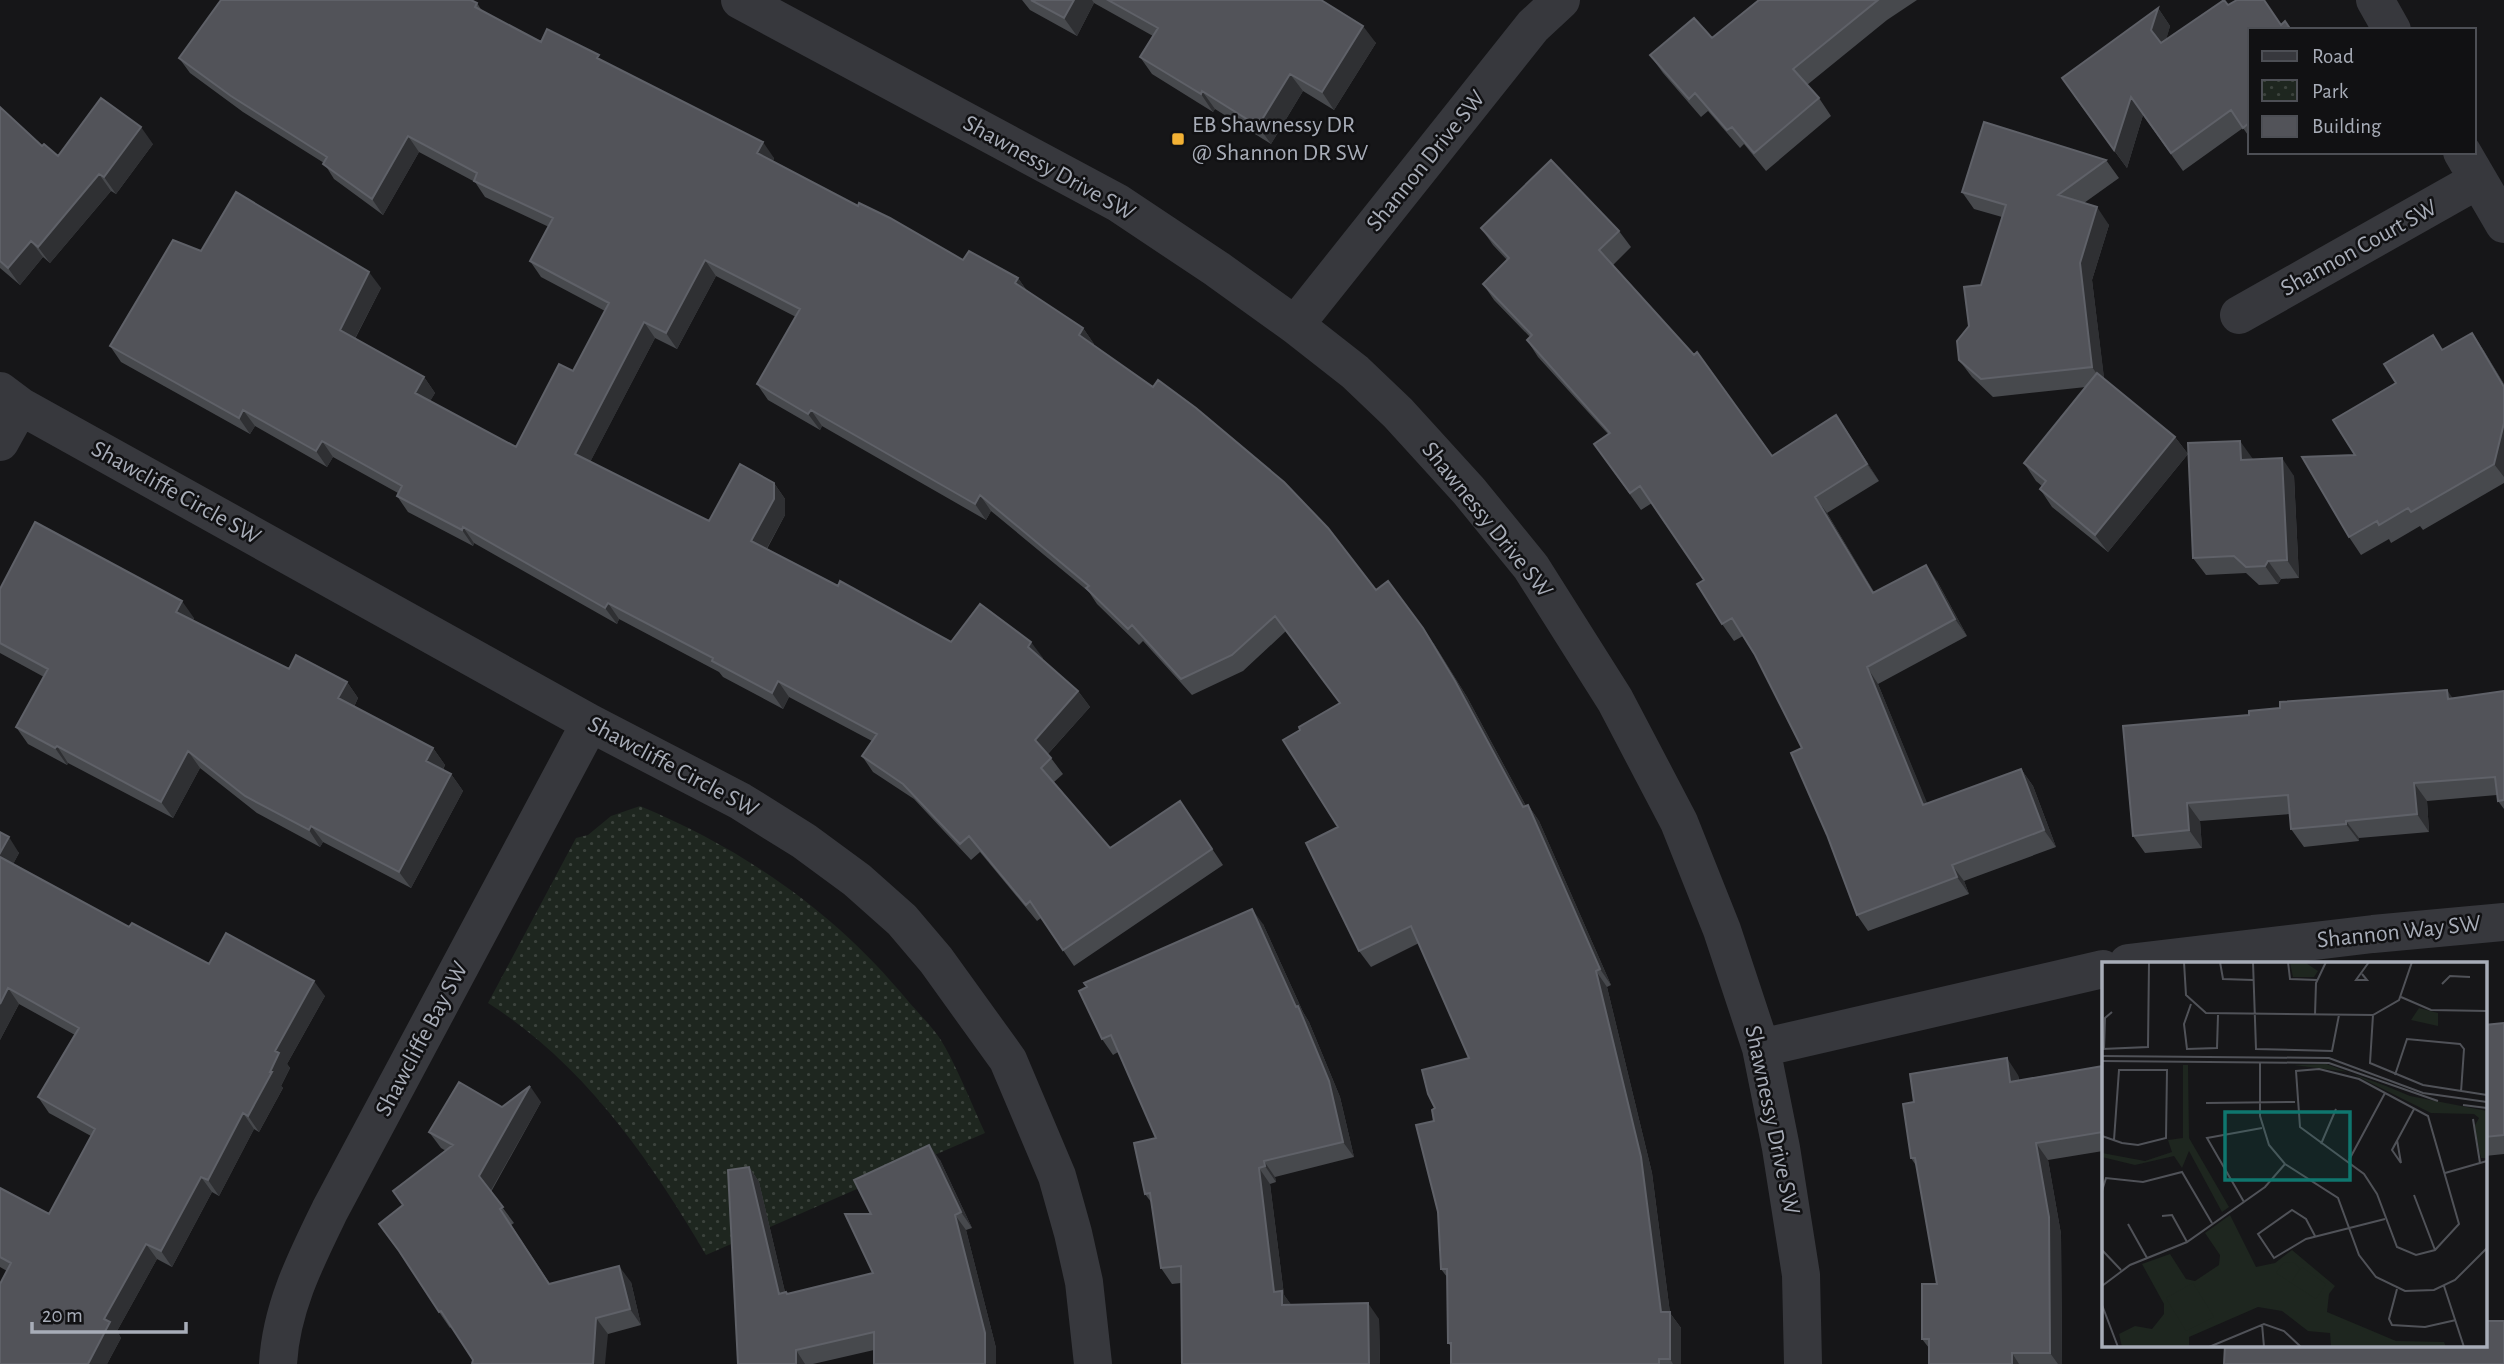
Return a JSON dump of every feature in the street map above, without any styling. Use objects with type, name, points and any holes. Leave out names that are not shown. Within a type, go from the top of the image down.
[{"type":"street","name":"Shawnessy Drive SW","points":[[740,0],[1118,203],[1295,325],[1355,372],[1398,413],[1477,501],[1531,567],[1615,700],[1679,822],[1722,930],[1761,1048],[1781,1148],[1801,1275],[1802,1364]]},
{"type":"street","name":"Shannon Drive SW","points":[[1295,325],[1533,26],[1561,0]]},
{"type":"street","points":[[2375,0],[2391,28]]},
{"type":"street","points":[[2470,166],[2504,224]]},
{"type":"street","name":"Shannon Court SW","points":[[2239,315],[2470,166]]},
{"type":"street","points":[[0,442],[10,399]]},
{"type":"street","name":"Shawcliffe Circle SW","points":[[10,399],[590,723],[740,801],[804,841],[857,880],[902,920],[936,960],[1008,1060],[1037,1125],[1057,1176],[1073,1233],[1084,1282],[1093,1364]]},
{"type":"street","name":"Shawcliffe Bay SW","points":[[278,1364],[279,1338],[304,1263],[590,723]]},
{"type":"street","name":"Shannon Way SW","points":[[2136,962],[2373,934],[2504,922]]},
{"type":"street","points":[[1761,1048],[2102,969]]},
{"type":"green space","points":[[640,806],[679,823],[752,864],[819,912],[850,939],[937,1035],[956,1068],[985,1133],[706,1255],[662,1184],[612,1115],[554,1054],[488,1003],[576,838],[588,835],[611,816]]},
{"type":"building","points":[[221,0],[471,0],[477,3],[475,7],[541,42],[547,29],[599,55],[597,58],[763,142],[757,153],[858,206],[859,203],[890,218],[963,260],[969,251],[1018,278],[1015,283],[1083,328],[1079,335],[1153,387],[1158,380],[1196,408],[1284,482],[1328,528],[1376,590],[1388,581],[1423,628],[1455,681],[1523,807],[1528,805],[1600,969],[1596,971],[1641,1157],[1661,1312],[1670,1312],[1670,1359],[1659,1359],[1659,1364],[1451,1364],[1451,1343],[1448,1343],[1447,1269],[1441,1269],[1438,1212],[1416,1125],[1434,1121],[1432,1110],[1435,1108],[1422,1070],[1469,1058],[1411,926],[1359,951],[1306,843],[1338,827],[1283,740],[1300,730],[1299,727],[1340,703],[1275,616],[1232,655],[1181,679],[1132,625],[1128,629],[1086,588],[1089,586],[980,495],[975,504],[811,410],[808,414],[757,384],[800,309],[705,260],[666,333],[644,322],[575,454],[709,521],[740,464],[774,483],[774,499],[751,541],[838,586],[840,581],[951,642],[980,604],[1031,642],[1028,647],[1078,691],[1035,740],[1051,758],[1041,768],[1110,848],[1180,801],[1212,849],[1063,950],[1030,901],[1026,905],[969,836],[960,844],[903,784],[862,756],[877,734],[778,681],[772,693],[712,661],[713,658],[608,603],[605,608],[463,527],[462,530],[397,496],[402,486],[322,441],[316,451],[243,410],[239,418],[110,346],[173,240],[201,251],[236,192],[369,272],[340,330],[424,377],[415,393],[516,447],[559,364],[573,371],[609,303],[530,261],[553,218],[474,181],[477,173],[408,136],[372,199],[323,164],[327,157],[231,96],[179,58]]},
{"type":"building","points":[[1031,0],[1074,0],[1064,18]]},
{"type":"building","points":[[1108,0],[1321,0],[1363,26],[1322,92],[1290,74],[1258,126],[1140,57],[1158,28]]},
{"type":"building","points":[[1759,0],[1878,0],[1793,69],[1819,98],[1754,153],[1732,127],[1727,130],[1695,93],[1689,99],[1650,55],[1694,18],[1712,38]]},
{"type":"building","points":[[2224,0],[2228,5],[2237,0],[2264,0],[2281,25],[2285,21],[2290,28],[2248,28],[2248,124],[2243,128],[2231,110],[2171,153],[2131,97],[2114,150],[2062,78],[2158,8],[2151,30],[2161,43]]},
{"type":"building","points":[[101,98],[141,127],[104,177],[99,174],[38,247],[31,241],[8,268],[0,261],[0,107],[42,146],[44,144],[58,156]]},
{"type":"building","points":[[1984,122],[2106,160],[2058,195],[2097,207],[2080,263],[2092,367],[1981,379],[1959,360],[1957,341],[1969,326],[1964,287],[1981,285],[2006,205],[1962,192]]},
{"type":"building","points":[[1551,160],[1619,231],[1599,250],[1694,355],[1697,352],[1772,456],[1836,415],[1867,464],[1815,497],[1873,593],[1926,565],[1955,619],[1867,667],[1923,805],[2021,769],[2044,830],[1952,865],[1957,877],[1857,915],[1827,835],[1791,753],[1802,748],[1755,655],[1732,618],[1722,624],[1697,584],[1704,580],[1640,486],[1630,493],[1594,444],[1610,433],[1527,340],[1532,335],[1483,284],[1509,258],[1481,228]]},
{"type":"building","points":[[2472,333],[2504,387],[2504,423],[2494,464],[2411,512],[2408,508],[2379,525],[2377,521],[2349,537],[2302,457],[2355,455],[2333,420],[2396,383],[2384,364],[2433,335],[2442,350]]},
{"type":"building","points":[[2097,373],[2175,437],[2095,535],[2040,489],[2046,481],[2024,463]]},
{"type":"building","points":[[2240,441],[2241,460],[2282,458],[2287,560],[2268,561],[2265,566],[2246,567],[2234,556],[2193,558],[2188,443]]},
{"type":"building","points":[[35,522],[182,601],[176,612],[289,669],[296,655],[347,682],[338,698],[433,748],[426,761],[451,774],[399,872],[311,826],[309,830],[245,796],[188,751],[161,802],[16,727],[48,669],[0,643],[0,589]]},
{"type":"building","points":[[2447,690],[2448,699],[2504,691],[2504,800],[2498,801],[2495,777],[2414,783],[2417,814],[2291,829],[2288,795],[2187,803],[2189,830],[2133,836],[2123,726],[2249,715],[2249,711],[2280,708],[2280,702]]},
{"type":"building","points":[[0,832],[9,837],[0,853]]},
{"type":"building","points":[[0,857],[129,927],[132,923],[209,964],[226,933],[314,981],[275,1051],[279,1053],[272,1072],[248,1116],[243,1113],[208,1180],[201,1177],[161,1251],[146,1244],[104,1319],[110,1322],[88,1364],[0,1364],[0,1284],[11,1263],[0,1257],[0,1188],[49,1214],[95,1129],[38,1097],[79,1028],[8,988],[0,1004]]},
{"type":"building","points":[[1252,909],[1296,1007],[1298,1006],[1329,1081],[1343,1142],[1264,1161],[1265,1166],[1259,1168],[1274,1292],[1282,1291],[1282,1305],[1368,1303],[1369,1364],[1182,1364],[1181,1266],[1161,1268],[1150,1193],[1145,1194],[1134,1143],[1156,1138],[1111,1035],[1102,1039],[1079,991],[1087,987],[1084,983]]},
{"type":"building","points":[[2504,1023],[2504,1135],[2486,1137],[2486,1025]]},
{"type":"building","points":[[2007,1058],[2010,1082],[2102,1066],[2102,1132],[2036,1143],[2049,1217],[2050,1353],[2012,1353],[2012,1364],[1929,1364],[1929,1339],[1922,1339],[1922,1284],[1937,1284],[1915,1158],[1911,1158],[1903,1104],[1914,1102],[1910,1074]]},
{"type":"building","points":[[459,1082],[502,1107],[530,1086],[479,1176],[503,1207],[500,1209],[549,1284],[619,1266],[630,1309],[596,1318],[593,1364],[472,1364],[473,1360],[441,1311],[439,1312],[379,1224],[403,1205],[393,1191],[453,1145],[429,1132]]},
{"type":"building","points":[[929,1145],[961,1212],[955,1215],[985,1333],[985,1364],[874,1364],[874,1332],[796,1350],[796,1364],[738,1364],[728,1170],[749,1167],[779,1294],[787,1294],[873,1273],[845,1214],[871,1214],[854,1180]]},
{"type":"building","points":[[2486,1321],[2504,1321],[2504,1364],[2224,1364],[2225,1346],[2486,1346]]},
{"type":"place","name":"EB Shawnessy DR @ Shannon DR SW","points":[[1178,139]]}]
